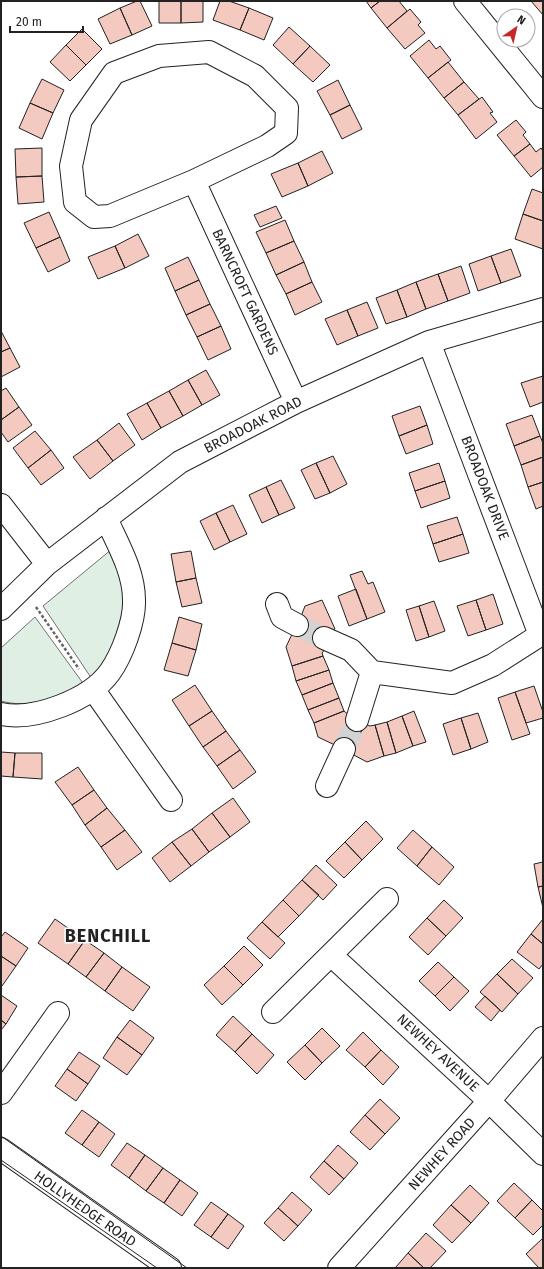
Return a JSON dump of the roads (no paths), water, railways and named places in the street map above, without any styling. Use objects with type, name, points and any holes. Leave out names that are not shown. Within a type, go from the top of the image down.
[{"type":"street","points":[[465,1],[543,97]]},
{"type":"street","points":[[209,52],[255,76],[287,108],[286,133],[267,146],[194,181],[110,216],[94,217],[75,202],[71,166],[81,120],[114,73],[159,56],[209,52]]},
{"type":"street","name":"BARNCROFT GARDENS","points":[[194,181],[296,402]]},
{"type":"street","name":"BROADOAK ROAD","points":[[1,609],[47,564],[180,462],[296,402],[429,342],[543,309]]},
{"type":"street","name":"BROADOAK DRIVE","points":[[372,672],[452,683],[493,665],[541,635],[429,342]]},
{"type":"street","points":[[1,505],[47,564]]},
{"type":"street","points":[[1,714],[35,714],[61,706],[93,689],[110,672],[124,642],[131,621],[134,602],[133,578],[106,518]]},
{"type":"street","points":[[277,604],[282,617],[298,625]]},
{"type":"street","points":[[324,638],[351,650],[372,672],[357,720]]},
{"type":"street","points":[[93,689],[171,800]]},
{"type":"street","points":[[327,786],[344,749]]},
{"type":"street","points":[[273,1012],[387,899]]},
{"type":"street","name":"NEWHEY AVENUE","points":[[331,955],[490,1101],[543,1154]]},
{"type":"street","points":[[1,1093],[58,1013]]},
{"type":"street","name":"NEWHEY ROAD","points":[[339,1268],[490,1101],[543,1038]]},
{"type":"street","name":"HOLLYHEDGE ROAD","points":[[1,1149],[170,1268]]},
{"type":"tunnel","points":[[297,625],[324,638]]},
{"type":"tunnel","points":[[344,749],[357,720]]},
{"type":"tram line","points":[[1,1136],[187,1268]]},
{"type":"tram line","points":[[1,1160],[157,1268]]},
{"type":"district","name":"BENCHILL","points":[[108,936]]}]
